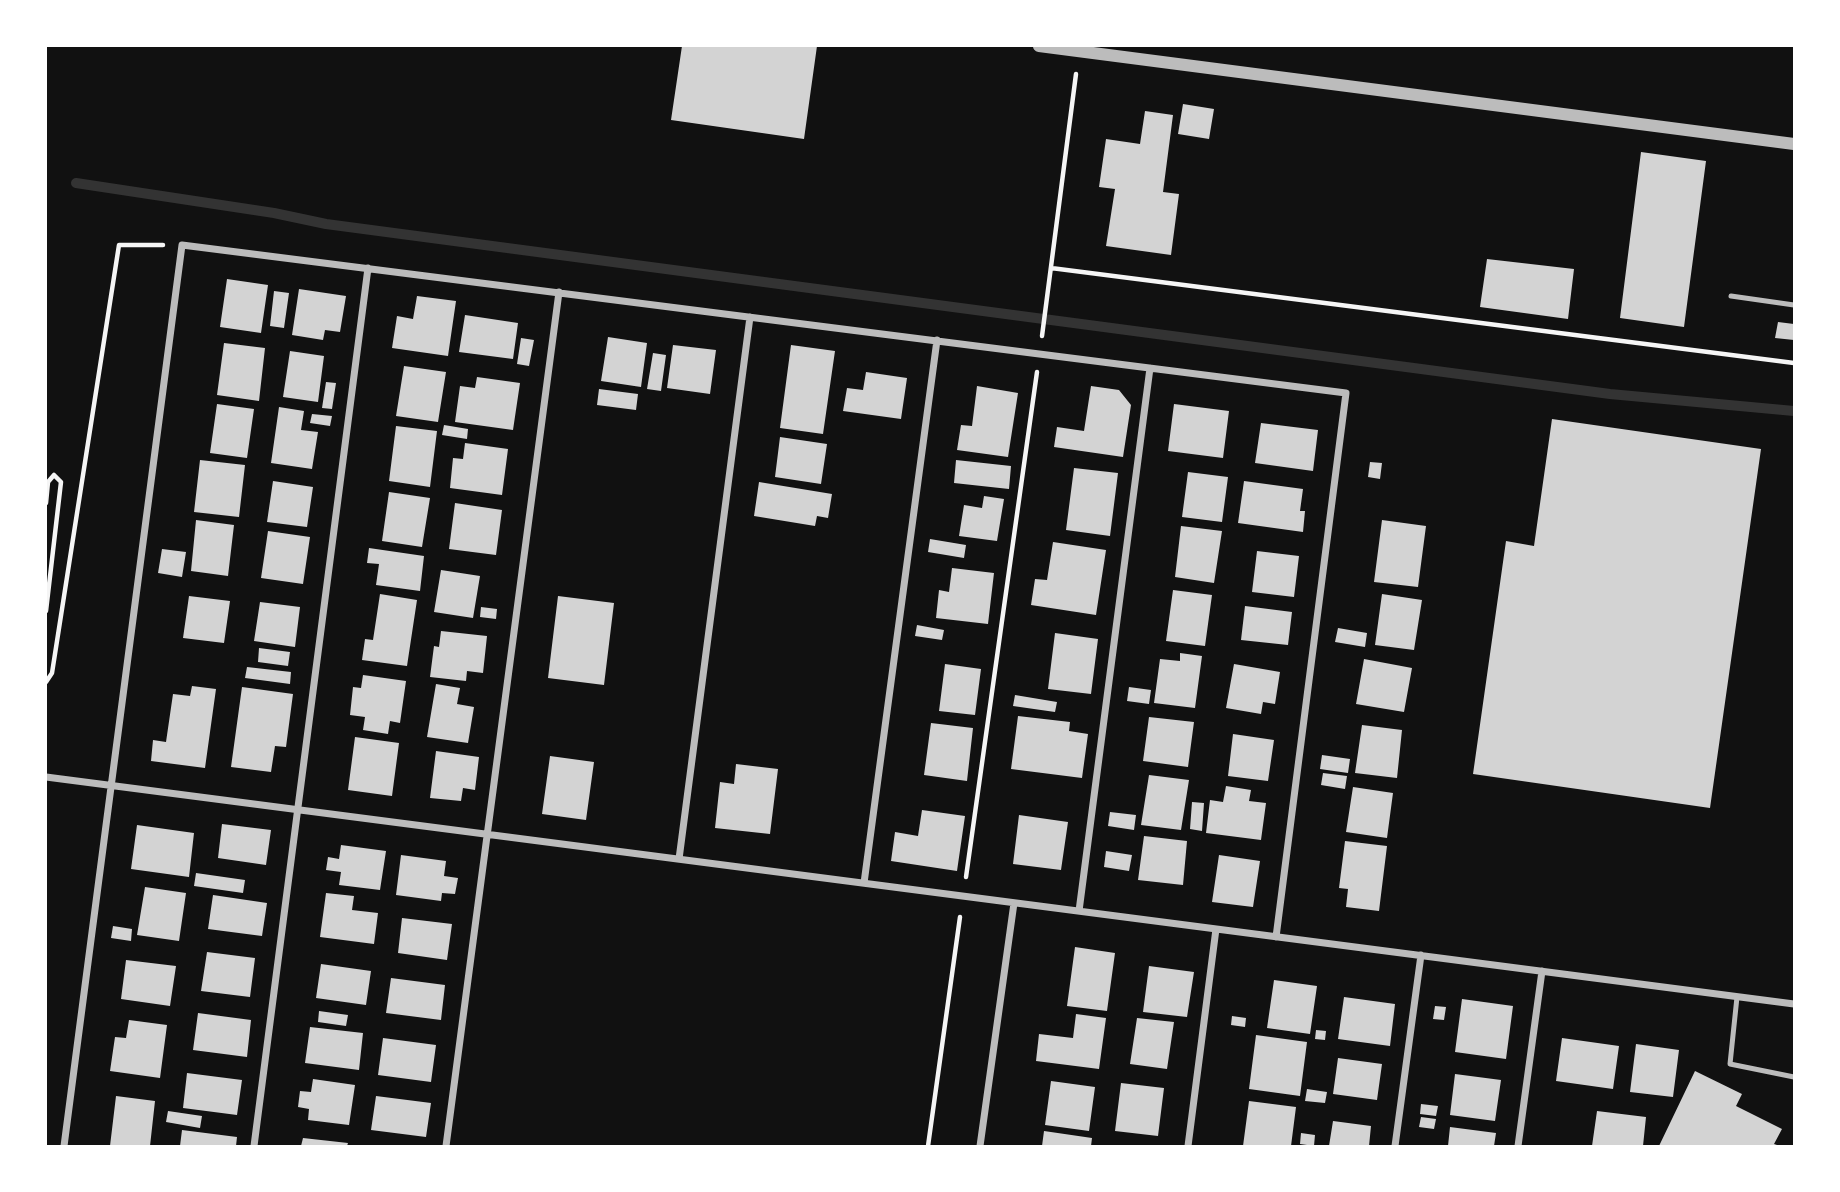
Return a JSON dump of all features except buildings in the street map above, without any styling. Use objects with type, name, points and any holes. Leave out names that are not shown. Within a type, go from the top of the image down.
[{"type":"street","points":[[1039,46],[1794,144]]},
{"type":"street","points":[[64,1146],[182,244],[1346,393],[1276,937]]},
{"type":"street","points":[[254,1146],[368,268]]},
{"type":"street","points":[[446,1146],[559,292]]},
{"type":"street","points":[[680,859],[750,317]]},
{"type":"street","points":[[863,883],[937,341]]},
{"type":"street","points":[[1079,911],[1150,368]]},
{"type":"street","points":[[46,777],[1794,1004]]},
{"type":"street","points":[[980,1146],[1013,902]]},
{"type":"street","points":[[1188,1146],[1216,929]]},
{"type":"street","points":[[1395,1146],[1421,956]]},
{"type":"street","points":[[1518,1146],[1542,971]]},
{"type":"lane","points":[[1731,296],[1794,304]]},
{"type":"lane","points":[[1737,997],[1730,1063],[1794,1077]]},
{"type":"path","points":[[1042,329],[1080,51]]},
{"type":"path","points":[[46,679],[52,673],[119,245],[182,244]]},
{"type":"path","points":[[1051,268],[1794,363]]},
{"type":"path","points":[[928,1146],[1039,355]]},
{"type":"path","points":[[46,503],[48,482],[54,475],[61,482],[46,611]]},
{"type":"waterway","points":[[76,183],[274,213],[326,224],[1610,394],[1794,411]]}]
